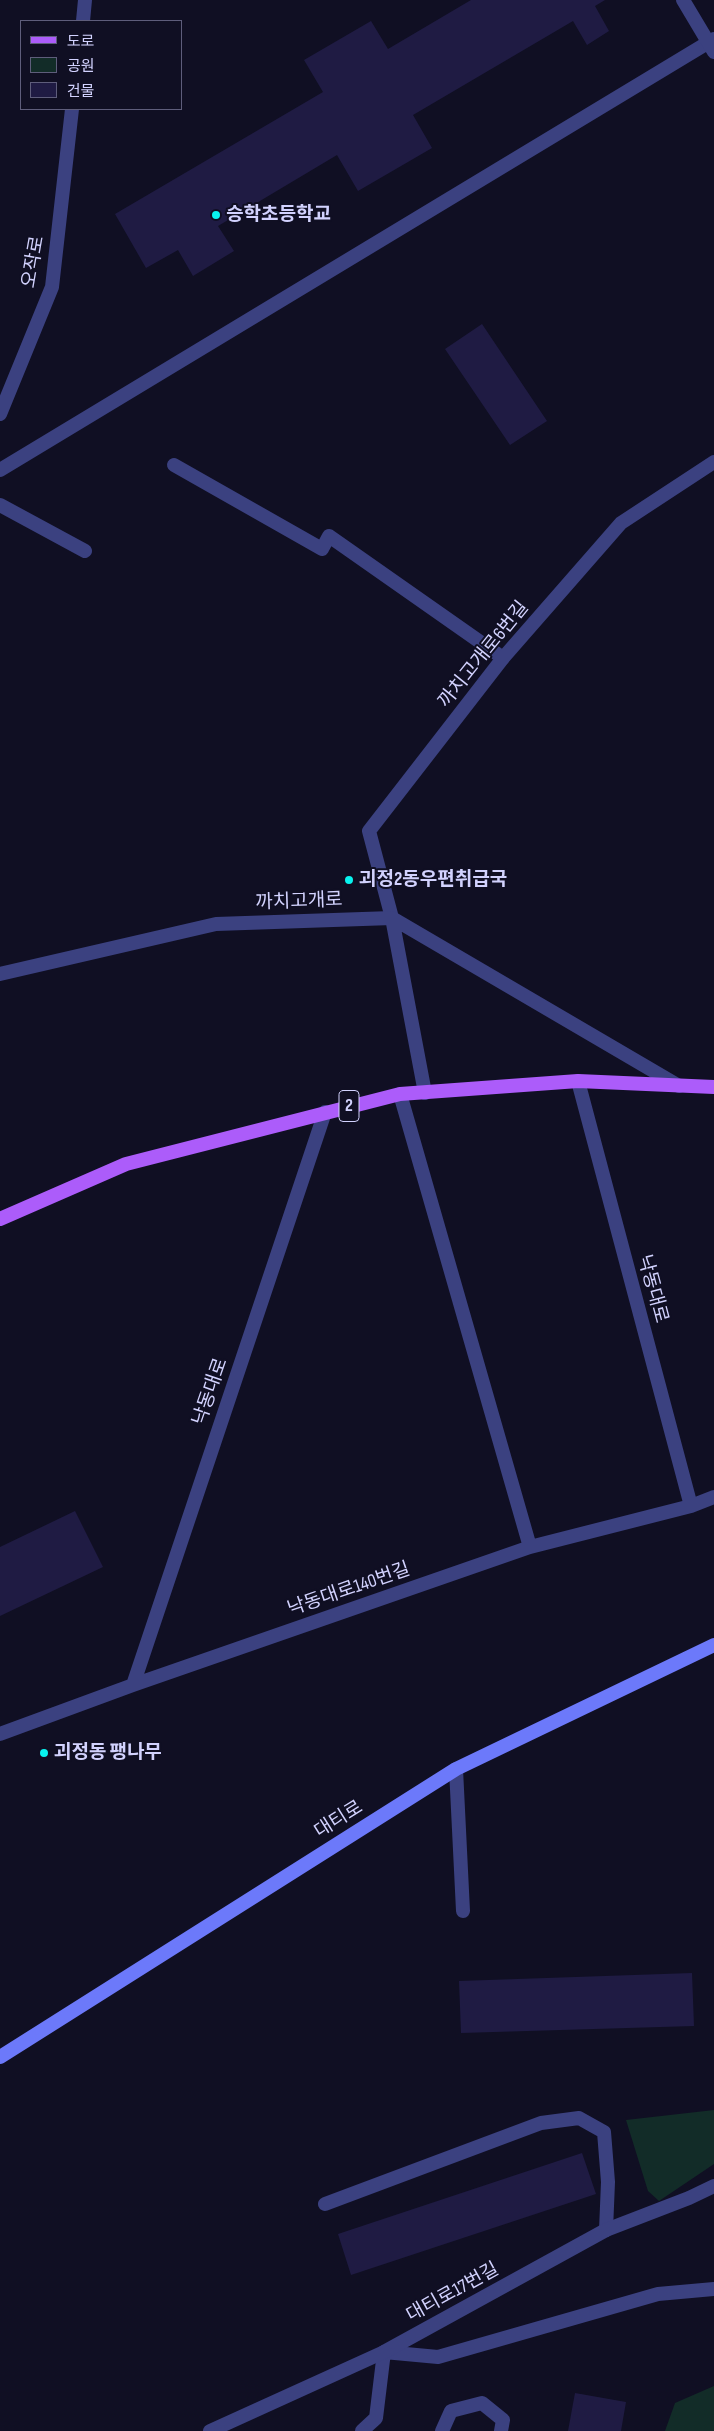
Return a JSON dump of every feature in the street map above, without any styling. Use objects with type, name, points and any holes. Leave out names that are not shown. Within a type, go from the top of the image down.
[{"type":"main road","name":"2","points":[[0,1219],[126,1164],[400,1094],[578,1081],[714,1087]]},
{"type":"main road","name":"대티로","points":[[0,2057],[456,1769],[714,1645]]},
{"type":"street","points":[[82,20],[85,0]]},
{"type":"street","points":[[0,470],[712,45],[683,0]]},
{"type":"street","name":"오작로","points":[[0,414],[52,287],[72,110]]},
{"type":"street","name":"까치고개로6번길","points":[[392,918],[369,831],[503,658],[621,523],[714,462]]},
{"type":"street","points":[[174,465],[322,549],[329,536],[503,658]]},
{"type":"street","points":[[0,505],[85,551]]},
{"type":"street","points":[[392,918],[679,1086]]},
{"type":"street","points":[[392,918],[426,1093]]},
{"type":"street","name":"까치고개로","points":[[0,974],[216,924],[392,918]]},
{"type":"street","name":"낙동대로","points":[[578,1081],[691,1506]]},
{"type":"street","points":[[400,1094],[530,1547]]},
{"type":"street","name":"낙동대로","points":[[133,1685],[325,1112]]},
{"type":"street","name":"낙동대로140번길","points":[[0,1734],[133,1685],[530,1547],[691,1506],[714,1497]]},
{"type":"street","points":[[456,1769],[462,1911]]},
{"type":"street","points":[[325,2204],[541,2123],[579,2118],[604,2132],[608,2182],[606,2230]]},
{"type":"street","name":"대티로17번길","points":[[210,2431],[384,2352],[606,2230],[690,2198],[714,2186]]},
{"type":"street","points":[[362,2431],[376,2418],[384,2352],[438,2357],[658,2294],[714,2289]]},
{"type":"street","points":[[442,2431],[451,2411],[482,2403],[503,2420],[501,2431]]},
{"type":"green space","points":[[714,2110],[714,2164],[659,2201],[648,2191],[626,2120]]},
{"type":"green space","points":[[714,2386],[714,2431],[665,2431],[675,2403]]},
{"type":"building","points":[[471,0],[605,0],[595,6],[609,31],[587,45],[573,21],[413,115],[432,148],[358,191],[337,155],[218,226],[234,251],[193,276],[178,250],[146,268],[115,214],[323,92],[304,60],[371,21],[388,49]]},
{"type":"building","points":[[482,324],[547,421],[510,445],[445,349]]},
{"type":"building","points":[[75,1511],[103,1567],[0,1616],[0,1547]]},
{"type":"building","points":[[692,1973],[694,2026],[461,2033],[459,1981]]},
{"type":"building","points":[[582,2153],[596,2194],[351,2275],[338,2234]]},
{"type":"building","points":[[575,2393],[626,2402],[621,2431],[568,2431]]},
{"type":"place","name":"승학초등학교","points":[[216,215]]},
{"type":"place","name":"괴정2동우편취급국","points":[[349,880]]},
{"type":"place","name":"괴정동 팽나무","points":[[44,1753]]}]
